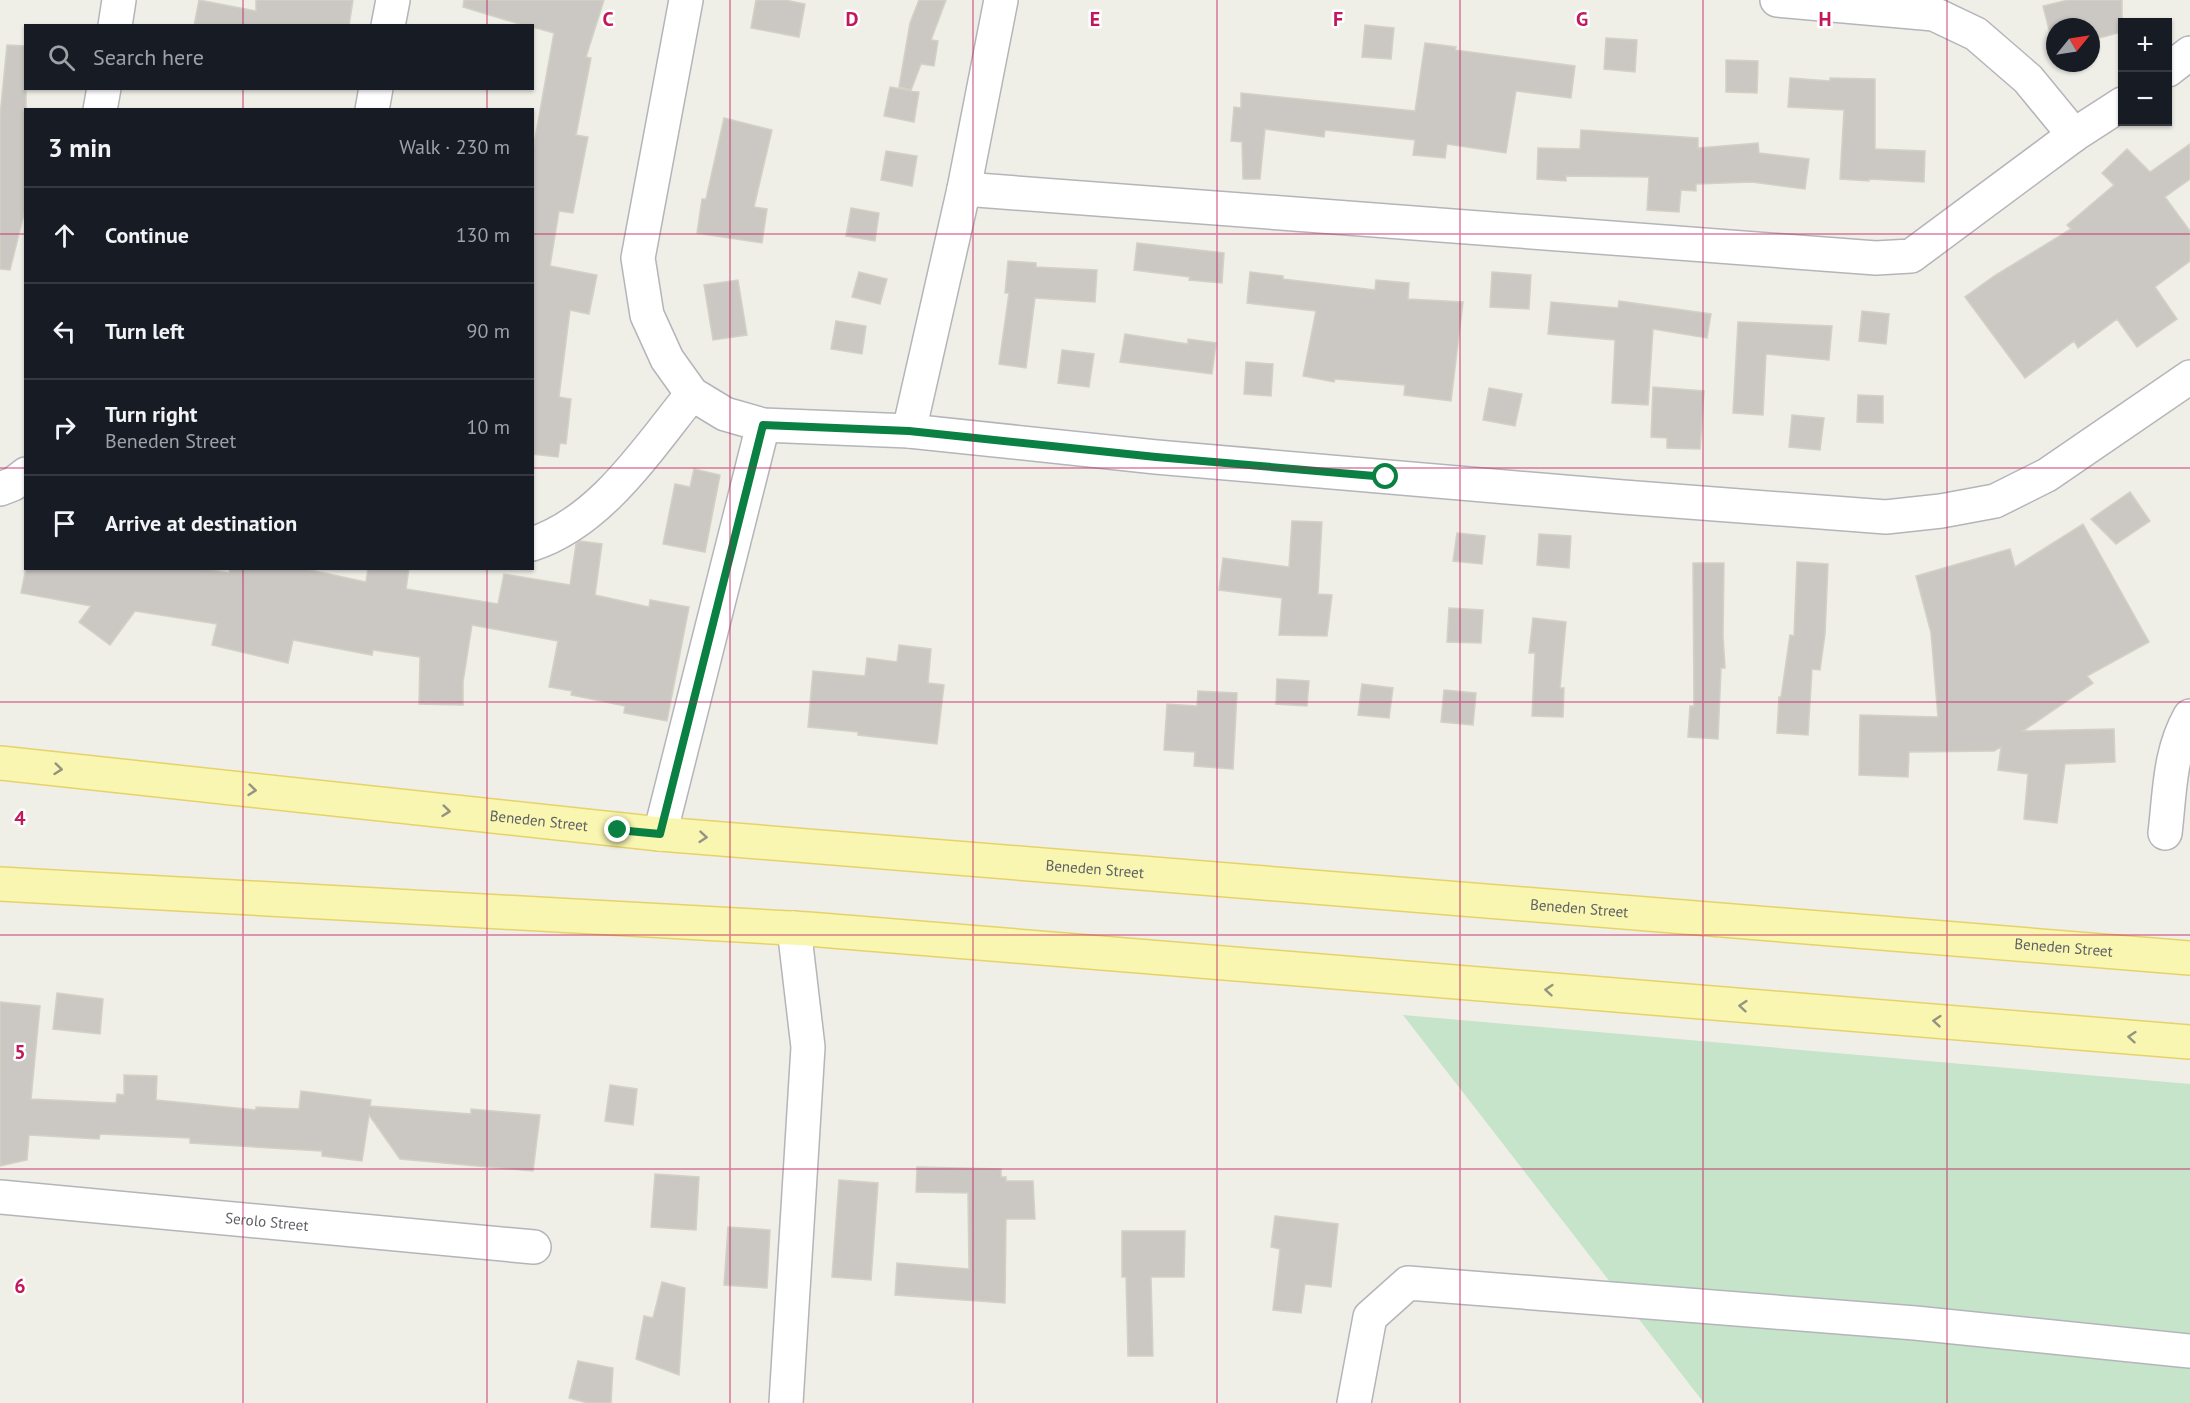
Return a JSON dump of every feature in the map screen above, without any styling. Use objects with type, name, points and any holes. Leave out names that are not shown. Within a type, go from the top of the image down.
[{"type":"main road","name":"Beneden Street","points":[[0,763],[660,834],[2190,958]]},
{"type":"main road","points":[[0,884],[794,928],[2190,1042]]},
{"type":"street","points":[[115,24],[119,0]]},
{"type":"street","points":[[388,24],[393,0]]},
{"type":"street","points":[[686,0],[638,258],[646,315],[667,359],[692,394],[725,414],[763,425],[909,431],[1167,458],[1886,517],[1941,511],[1995,501],[2046,475],[2190,377]]},
{"type":"street","points":[[909,431],[964,189],[1002,0]]},
{"type":"street","points":[[1777,0],[1935,14],[1976,34],[2028,79],[2074,135]]},
{"type":"street","points":[[2172,67],[2190,53]]},
{"type":"street","points":[[100,108],[104,90]]},
{"type":"street","points":[[372,108],[376,90]]},
{"type":"street","points":[[964,189],[1876,258],[1911,255],[2074,135],[2118,107]]},
{"type":"street","points":[[534,543],[551,538],[574,524],[607,498],[692,394]]},
{"type":"street","points":[[660,834],[763,425]]},
{"type":"street","points":[[0,489],[14,484],[24,476]]},
{"type":"street","points":[[2165,833],[2171,764],[2181,732],[2190,716]]},
{"type":"street","points":[[786,1403],[808,1047],[794,928]]},
{"type":"street","name":"Serolo Street","points":[[0,1197],[534,1247]]},
{"type":"street","points":[[1354,1403],[1370,1317],[1408,1283],[1915,1323],[2190,1351]]},
{"type":"green space","points":[[1403,1015],[2190,1084],[2190,1403],[1704,1403]]},
{"type":"building","points":[[199,0],[256,11],[256,0],[353,0],[349,24],[194,24]]},
{"type":"building","points":[[464,0],[604,0],[586,57],[591,58],[576,135],[588,137],[573,213],[559,211],[550,266],[597,275],[589,314],[570,310],[559,397],[571,399],[566,444],[560,443],[558,457],[534,454],[534,144],[554,33],[534,28],[534,24],[519,24],[463,7]]},
{"type":"building","points":[[756,0],[785,0],[805,4],[799,37],[751,28]]},
{"type":"building","points":[[919,0],[946,0],[931,40],[938,41],[934,66],[921,64],[911,90],[899,87],[910,23]]},
{"type":"building","points":[[2068,0],[2122,0],[2122,18],[2118,18],[2118,33],[2100,38],[2100,18],[2046,18],[2043,6]]},
{"type":"building","points":[[1365,25],[1394,28],[1391,59],[1362,57]]},
{"type":"building","points":[[1606,38],[1637,40],[1635,72],[1604,69]]},
{"type":"building","points":[[1425,43],[1456,47],[1455,50],[1575,66],[1571,98],[1516,91],[1506,153],[1447,144],[1445,158],[1413,155],[1415,140],[1325,130],[1324,137],[1265,129],[1260,179],[1243,179],[1242,142],[1231,141],[1234,107],[1241,108],[1241,93],[1415,111]]},
{"type":"building","points":[[7,45],[24,46],[26,108],[24,108],[24,214],[10,270],[0,269],[0,116]]},
{"type":"building","points":[[1726,60],[1758,61],[1757,93],[1726,92]]},
{"type":"building","points":[[1790,78],[1830,81],[1830,78],[1875,79],[1875,149],[1925,151],[1924,182],[1840,179],[1844,110],[1788,107]]},
{"type":"building","points":[[890,87],[919,92],[914,122],[884,116]]},
{"type":"building","points":[[724,118],[772,130],[754,207],[767,209],[762,243],[697,233],[702,199],[706,199]]},
{"type":"building","points":[[1581,130],[1698,138],[1698,148],[1758,143],[1759,153],[1809,159],[1805,189],[1752,182],[1696,184],[1696,191],[1681,190],[1679,212],[1647,210],[1649,177],[1566,176],[1566,181],[1537,179],[1538,148],[1580,149]]},
{"type":"building","points":[[2190,144],[2190,179],[2165,197],[2190,231],[2190,261],[2155,287],[2177,319],[2137,347],[2117,319],[2078,348],[2074,341],[2025,378],[1965,297],[1994,276],[2071,229],[2067,225],[2114,185],[2102,173],[2127,149],[2150,172]]},
{"type":"building","points":[[886,151],[917,156],[912,186],[881,180]]},
{"type":"building","points":[[851,208],[879,213],[875,241],[846,236]]},
{"type":"building","points":[[1137,243],[1224,253],[1222,283],[1189,280],[1190,277],[1134,270]]},
{"type":"building","points":[[1008,261],[1036,263],[1036,267],[1097,270],[1095,302],[1035,298],[1026,368],[999,364],[1009,293],[1005,293]]},
{"type":"building","points":[[859,272],[887,279],[880,304],[852,297]]},
{"type":"building","points":[[1250,272],[1283,276],[1283,279],[1375,290],[1376,280],[1409,283],[1408,299],[1463,302],[1451,401],[1404,395],[1405,385],[1335,379],[1334,382],[1303,376],[1316,311],[1247,303]]},
{"type":"building","points":[[1492,272],[1531,275],[1529,309],[1490,307]]},
{"type":"building","points":[[738,280],[747,335],[713,340],[704,285]]},
{"type":"building","points":[[1619,301],[1711,314],[1707,338],[1653,329],[1648,405],[1612,403],[1615,340],[1548,334],[1551,302],[1618,308]]},
{"type":"building","points":[[1862,311],[1889,314],[1886,344],[1859,341]]},
{"type":"building","points":[[836,321],[866,326],[862,354],[831,349]]},
{"type":"building","points":[[1738,322],[1832,326],[1829,360],[1766,354],[1763,415],[1733,413]]},
{"type":"building","points":[[1125,334],[1188,344],[1188,339],[1216,343],[1212,374],[1120,362]]},
{"type":"building","points":[[1062,350],[1094,354],[1089,387],[1058,383]]},
{"type":"building","points":[[1246,362],[1273,364],[1271,396],[1244,394]]},
{"type":"building","points":[[1653,387],[1704,391],[1700,449],[1667,448],[1667,438],[1651,437]]},
{"type":"building","points":[[1489,388],[1522,394],[1515,426],[1483,420]]},
{"type":"building","points":[[1858,395],[1883,396],[1883,423],[1857,422]]},
{"type":"building","points":[[1792,415],[1824,418],[1820,450],[1789,447]]},
{"type":"building","points":[[694,469],[720,475],[705,552],[663,544],[675,484],[690,487]]},
{"type":"building","points":[[2130,492],[2150,521],[2116,544],[2091,519]]},
{"type":"building","points":[[1292,521],[1322,522],[1318,594],[1332,595],[1327,636],[1279,635],[1282,598],[1219,590],[1223,558],[1289,567]]},
{"type":"building","points":[[2083,524],[2149,642],[2087,676],[2093,683],[2023,731],[2114,729],[2115,762],[2065,764],[2057,823],[2024,819],[2028,774],[1998,770],[2001,747],[1994,751],[1909,752],[1908,777],[1859,775],[1860,715],[1938,717],[1931,633],[1916,576],[2010,549],[2015,567]]},
{"type":"building","points":[[1457,533],[1485,536],[1482,564],[1453,561]]},
{"type":"building","points":[[1539,534],[1571,536],[1569,568],[1537,565]]},
{"type":"building","points":[[580,541],[602,544],[595,595],[649,607],[650,600],[689,607],[667,721],[624,713],[625,706],[571,695],[572,691],[549,687],[558,641],[472,625],[463,682],[463,705],[419,704],[420,657],[373,650],[372,655],[293,640],[288,663],[212,645],[217,624],[135,611],[110,645],[79,622],[91,606],[21,593],[26,570],[211,570],[229,573],[230,570],[310,570],[366,582],[368,570],[409,570],[406,589],[498,604],[504,574],[570,585],[576,544]]},
{"type":"building","points":[[1797,562],[1828,564],[1825,634],[1820,670],[1812,669],[1808,735],[1777,733],[1779,697],[1781,697],[1790,635],[1794,636]]},
{"type":"building","points":[[1693,563],[1724,563],[1725,668],[1721,668],[1718,739],[1688,737],[1690,706],[1694,706]]},
{"type":"building","points":[[1449,608],[1483,610],[1481,643],[1447,642]]},
{"type":"building","points":[[1533,618],[1566,622],[1560,688],[1564,688],[1563,717],[1532,716],[1535,653],[1529,653]]},
{"type":"building","points":[[899,645],[931,649],[928,683],[944,685],[937,744],[808,727],[813,671],[865,676],[867,658],[897,662]]},
{"type":"building","points":[[1277,679],[1309,681],[1307,706],[1276,704]]},
{"type":"building","points":[[1362,684],[1393,688],[1389,718],[1358,715]]},
{"type":"building","points":[[1444,690],[1476,693],[1473,725],[1441,722]]},
{"type":"building","points":[[1198,691],[1237,693],[1233,769],[1194,766],[1195,752],[1164,750],[1167,704],[1197,706]]},
{"type":"building","points":[[57,993],[103,999],[100,1034],[53,1029]]},
{"type":"building","points":[[0,1002],[40,1006],[31,1099],[116,1103],[117,1094],[124,1095],[124,1075],[157,1076],[156,1100],[256,1110],[256,1107],[299,1109],[301,1091],[371,1100],[370,1106],[471,1114],[471,1109],[540,1115],[533,1171],[400,1159],[369,1115],[362,1161],[322,1156],[322,1151],[190,1143],[190,1138],[100,1134],[99,1139],[29,1135],[27,1160],[0,1166]]},
{"type":"building","points":[[610,1085],[637,1089],[633,1125],[605,1121]]},
{"type":"building","points":[[917,1167],[1001,1169],[1001,1177],[1006,1177],[1006,1181],[1033,1181],[1035,1219],[1006,1219],[1005,1303],[895,1295],[897,1263],[969,1269],[968,1193],[916,1192]]},
{"type":"building","points":[[655,1174],[699,1177],[696,1230],[651,1227]]},
{"type":"building","points":[[839,1180],[878,1183],[871,1280],[832,1277]]},
{"type":"building","points":[[1275,1216],[1338,1224],[1331,1287],[1305,1284],[1301,1313],[1273,1310],[1280,1249],[1271,1247]]},
{"type":"building","points":[[728,1227],[770,1230],[767,1288],[724,1285]]},
{"type":"building","points":[[1122,1231],[1185,1231],[1184,1277],[1151,1277],[1153,1356],[1128,1356],[1126,1277],[1122,1277]]},
{"type":"building","points":[[662,1282],[685,1288],[679,1375],[636,1359],[644,1316],[653,1318]]},
{"type":"building","points":[[578,1361],[613,1368],[611,1403],[588,1403],[569,1398]]},
{"type":"route","points":[[618,830],[660,834],[763,425],[909,431],[1156,457],[1386,477]]}]
